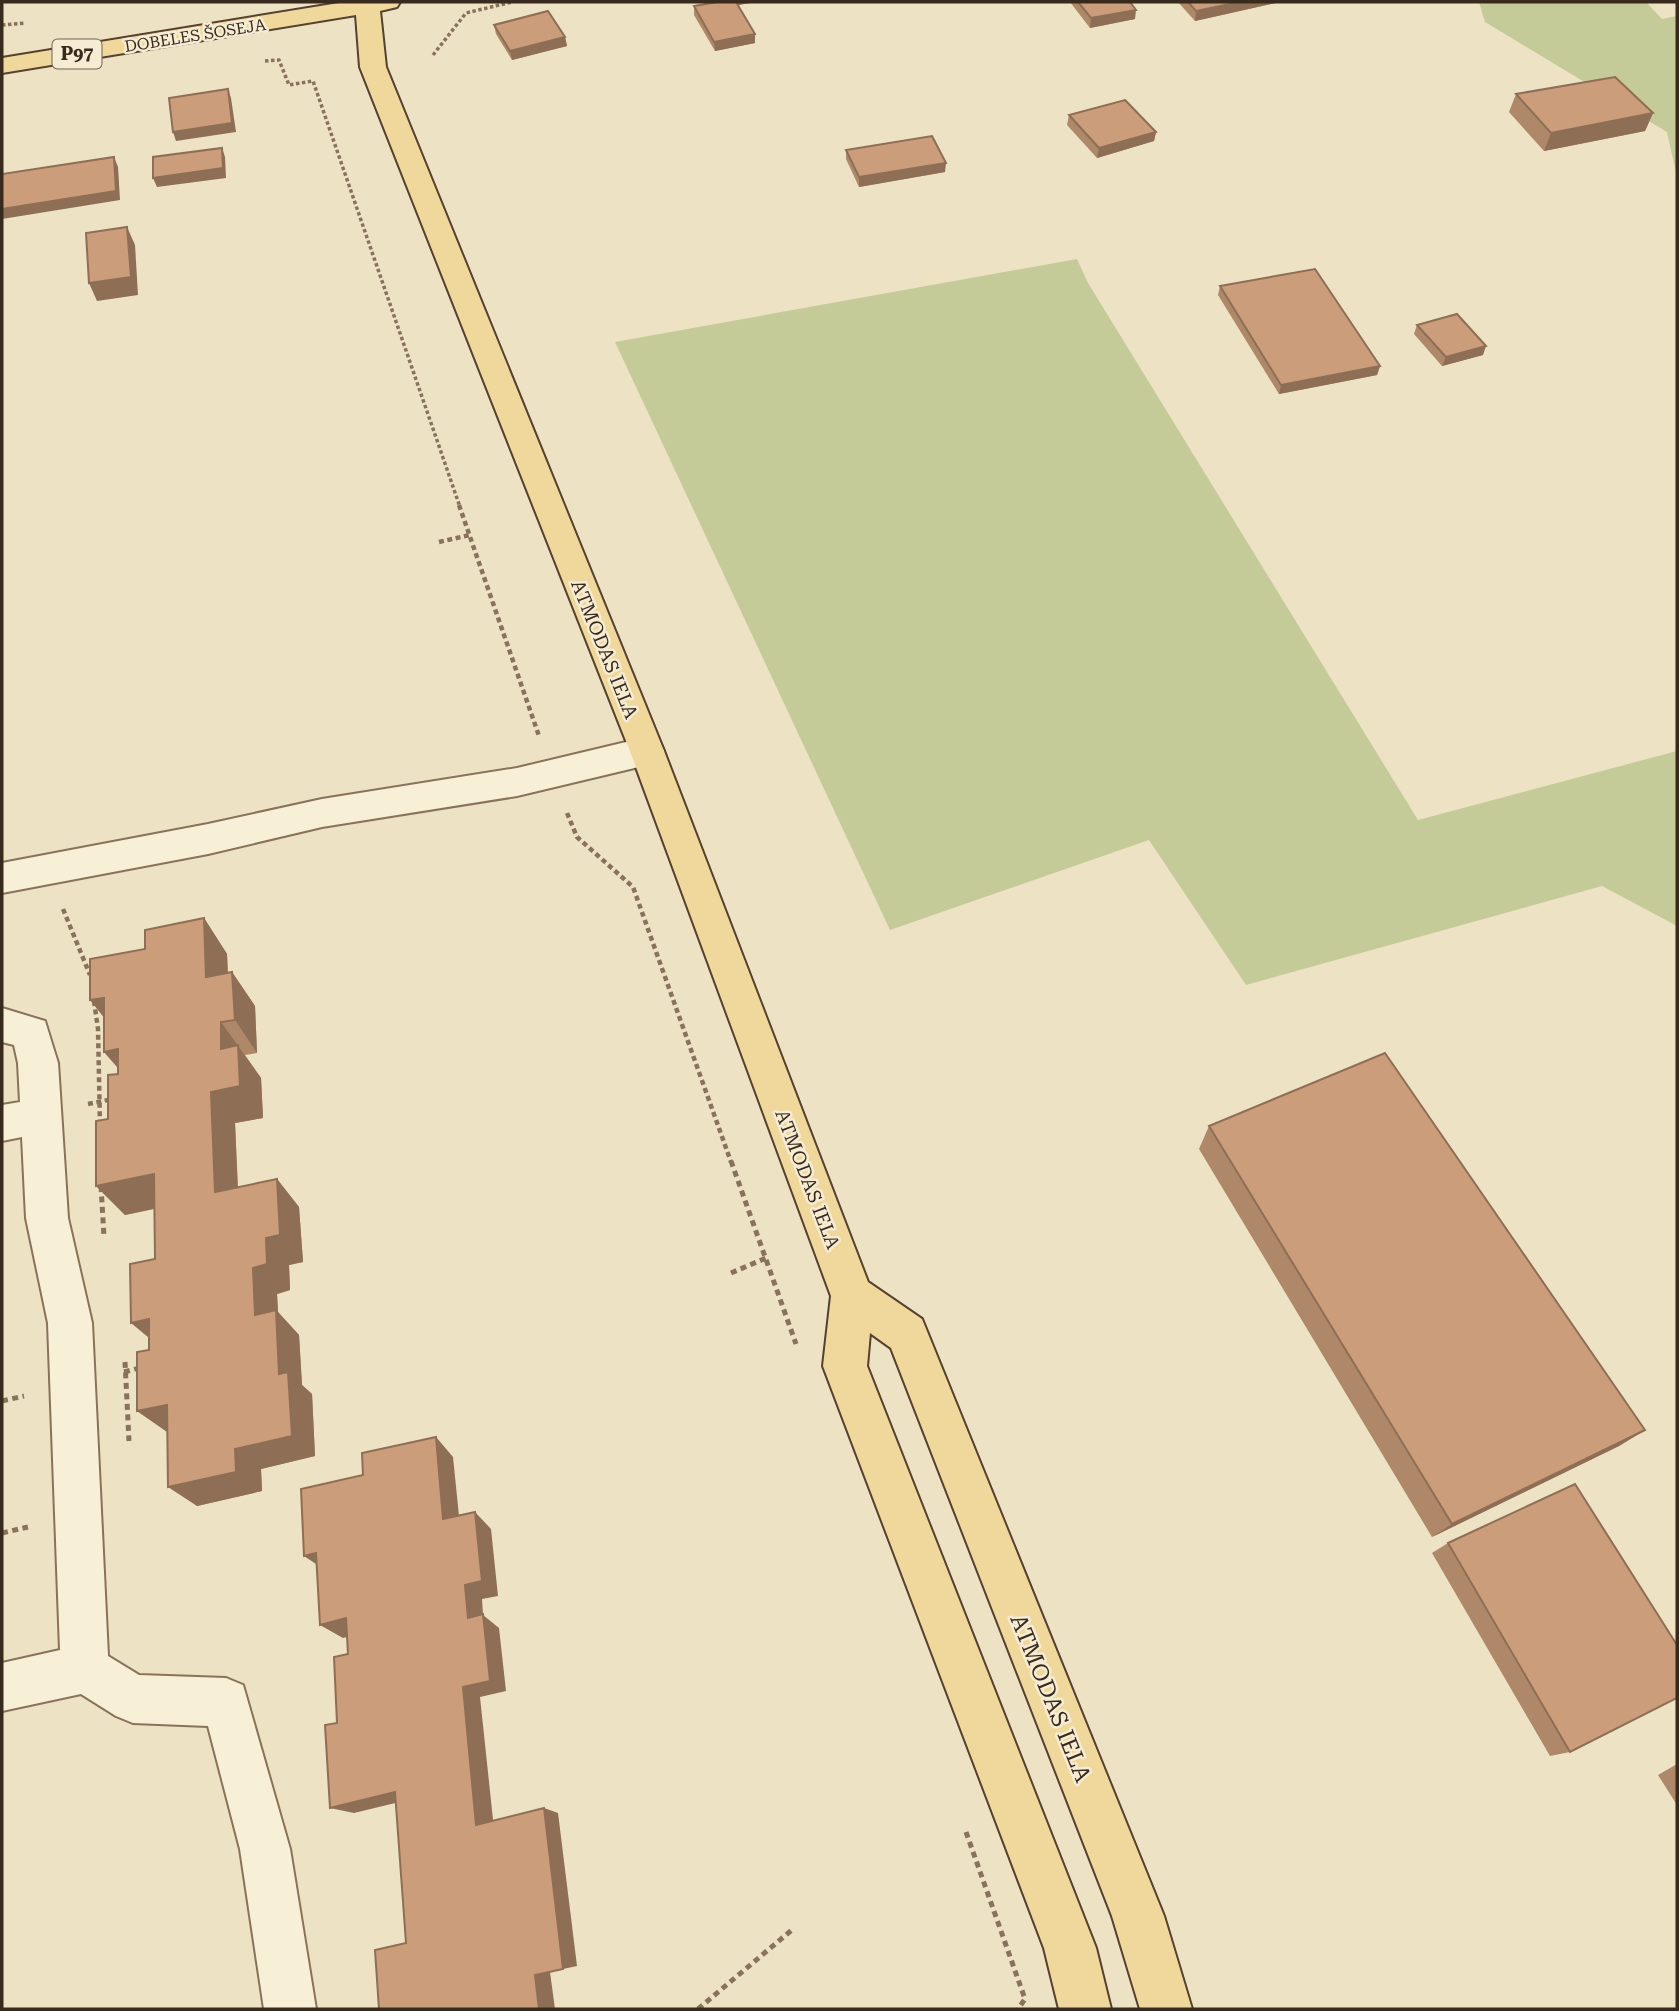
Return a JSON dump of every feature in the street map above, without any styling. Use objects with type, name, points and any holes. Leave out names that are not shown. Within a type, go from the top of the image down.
[{"type":"main road","name":"DOBELES ŠOSEJA","points":[[2,66],[374,3]]},
{"type":"main road","name":"ATMODAS IELA","points":[[374,3],[373,67],[536,479],[648,751],[852,1296],[845,1366],[1070,1948],[1085,2009]]},
{"type":"main road","name":"ATMODAS IELA","points":[[852,1296],[907,1334],[1138,1916],[1166,2009]]},
{"type":"street","points":[[2,878],[208,839],[322,813],[458,793],[648,751]]},
{"type":"street","points":[[2,1025],[31,1033],[38,1063],[21,1119],[47,1218],[70,1323],[85,1669]]},
{"type":"street","points":[[2,1687],[85,1669],[132,1699],[226,1702],[265,1849],[290,2009]]},
{"type":"path","points":[[433,55],[466,13],[512,2]]},
{"type":"path","points":[[279,60],[289,85],[313,81],[552,774]]},
{"type":"path","points":[[439,542],[470,535]]},
{"type":"path","points":[[89,1104],[122,1097]]},
{"type":"path","points":[[731,1273],[766,1258]]},
{"type":"path","points":[[116,1374],[152,1364]]},
{"type":"path","points":[[698,2009],[793,1929]]},
{"type":"green space","points":[[1479,2],[1646,2],[1662,19],[1677,16],[1677,177],[1667,132],[1485,22]]},
{"type":"green space","points":[[1077,259],[1088,283],[1418,820],[1677,751],[1677,926],[1602,886],[1246,985],[1149,840],[890,930],[615,342]]},
{"type":"building","points":[[736,2],[755,34],[714,42],[694,6]]},
{"type":"building","points":[[1078,2],[1130,2],[1136,10],[1091,18]]},
{"type":"building","points":[[1188,2],[1240,2],[1196,11]]},
{"type":"building","points":[[548,11],[565,37],[510,51],[494,25]]},
{"type":"building","points":[[1615,77],[1653,113],[1551,133],[1516,94]]},
{"type":"building","points":[[228,89],[232,123],[173,132],[169,98]]},
{"type":"building","points":[[1125,100],[1156,132],[1099,148],[1069,115]]},
{"type":"building","points":[[932,136],[946,163],[859,177],[846,150]]},
{"type":"building","points":[[222,148],[223,168],[153,178],[153,157]]},
{"type":"building","points":[[114,157],[116,191],[2,209],[2,174]]},
{"type":"building","points":[[127,227],[131,277],[89,283],[86,233]]},
{"type":"building","points":[[1315,269],[1380,366],[1281,385],[1220,286]]},
{"type":"building","points":[[1457,314],[1486,346],[1446,357],[1417,325]]},
{"type":"building","points":[[204,918],[206,977],[232,972],[235,1020],[221,1022],[221,1049],[238,1045],[240,1086],[211,1092],[215,1192],[277,1179],[280,1235],[266,1238],[267,1264],[253,1268],[255,1315],[276,1310],[279,1374],[288,1372],[292,1436],[235,1449],[236,1472],[168,1487],[167,1405],[137,1411],[137,1352],[149,1350],[149,1319],[131,1323],[130,1264],[155,1259],[154,1174],[96,1186],[96,1121],[108,1119],[108,1075],[118,1074],[118,1049],[104,1052],[104,998],[90,1000],[90,959],[145,949],[145,930]]},
{"type":"building","points":[[1385,1053],[1645,1430],[1452,1524],[1209,1126]]},
{"type":"building","points":[[436,1437],[443,1519],[475,1512],[482,1581],[465,1585],[468,1618],[483,1614],[490,1681],[463,1687],[476,1825],[544,1808],[563,1969],[535,1975],[539,2009],[379,2009],[375,1950],[406,1943],[395,1792],[330,1808],[325,1725],[337,1723],[334,1657],[348,1654],[346,1618],[320,1625],[316,1553],[304,1556],[301,1489],[363,1475],[362,1453]]},
{"type":"building","points":[[1575,1484],[1677,1645],[1677,1698],[1570,1752],[1448,1543]]}]
